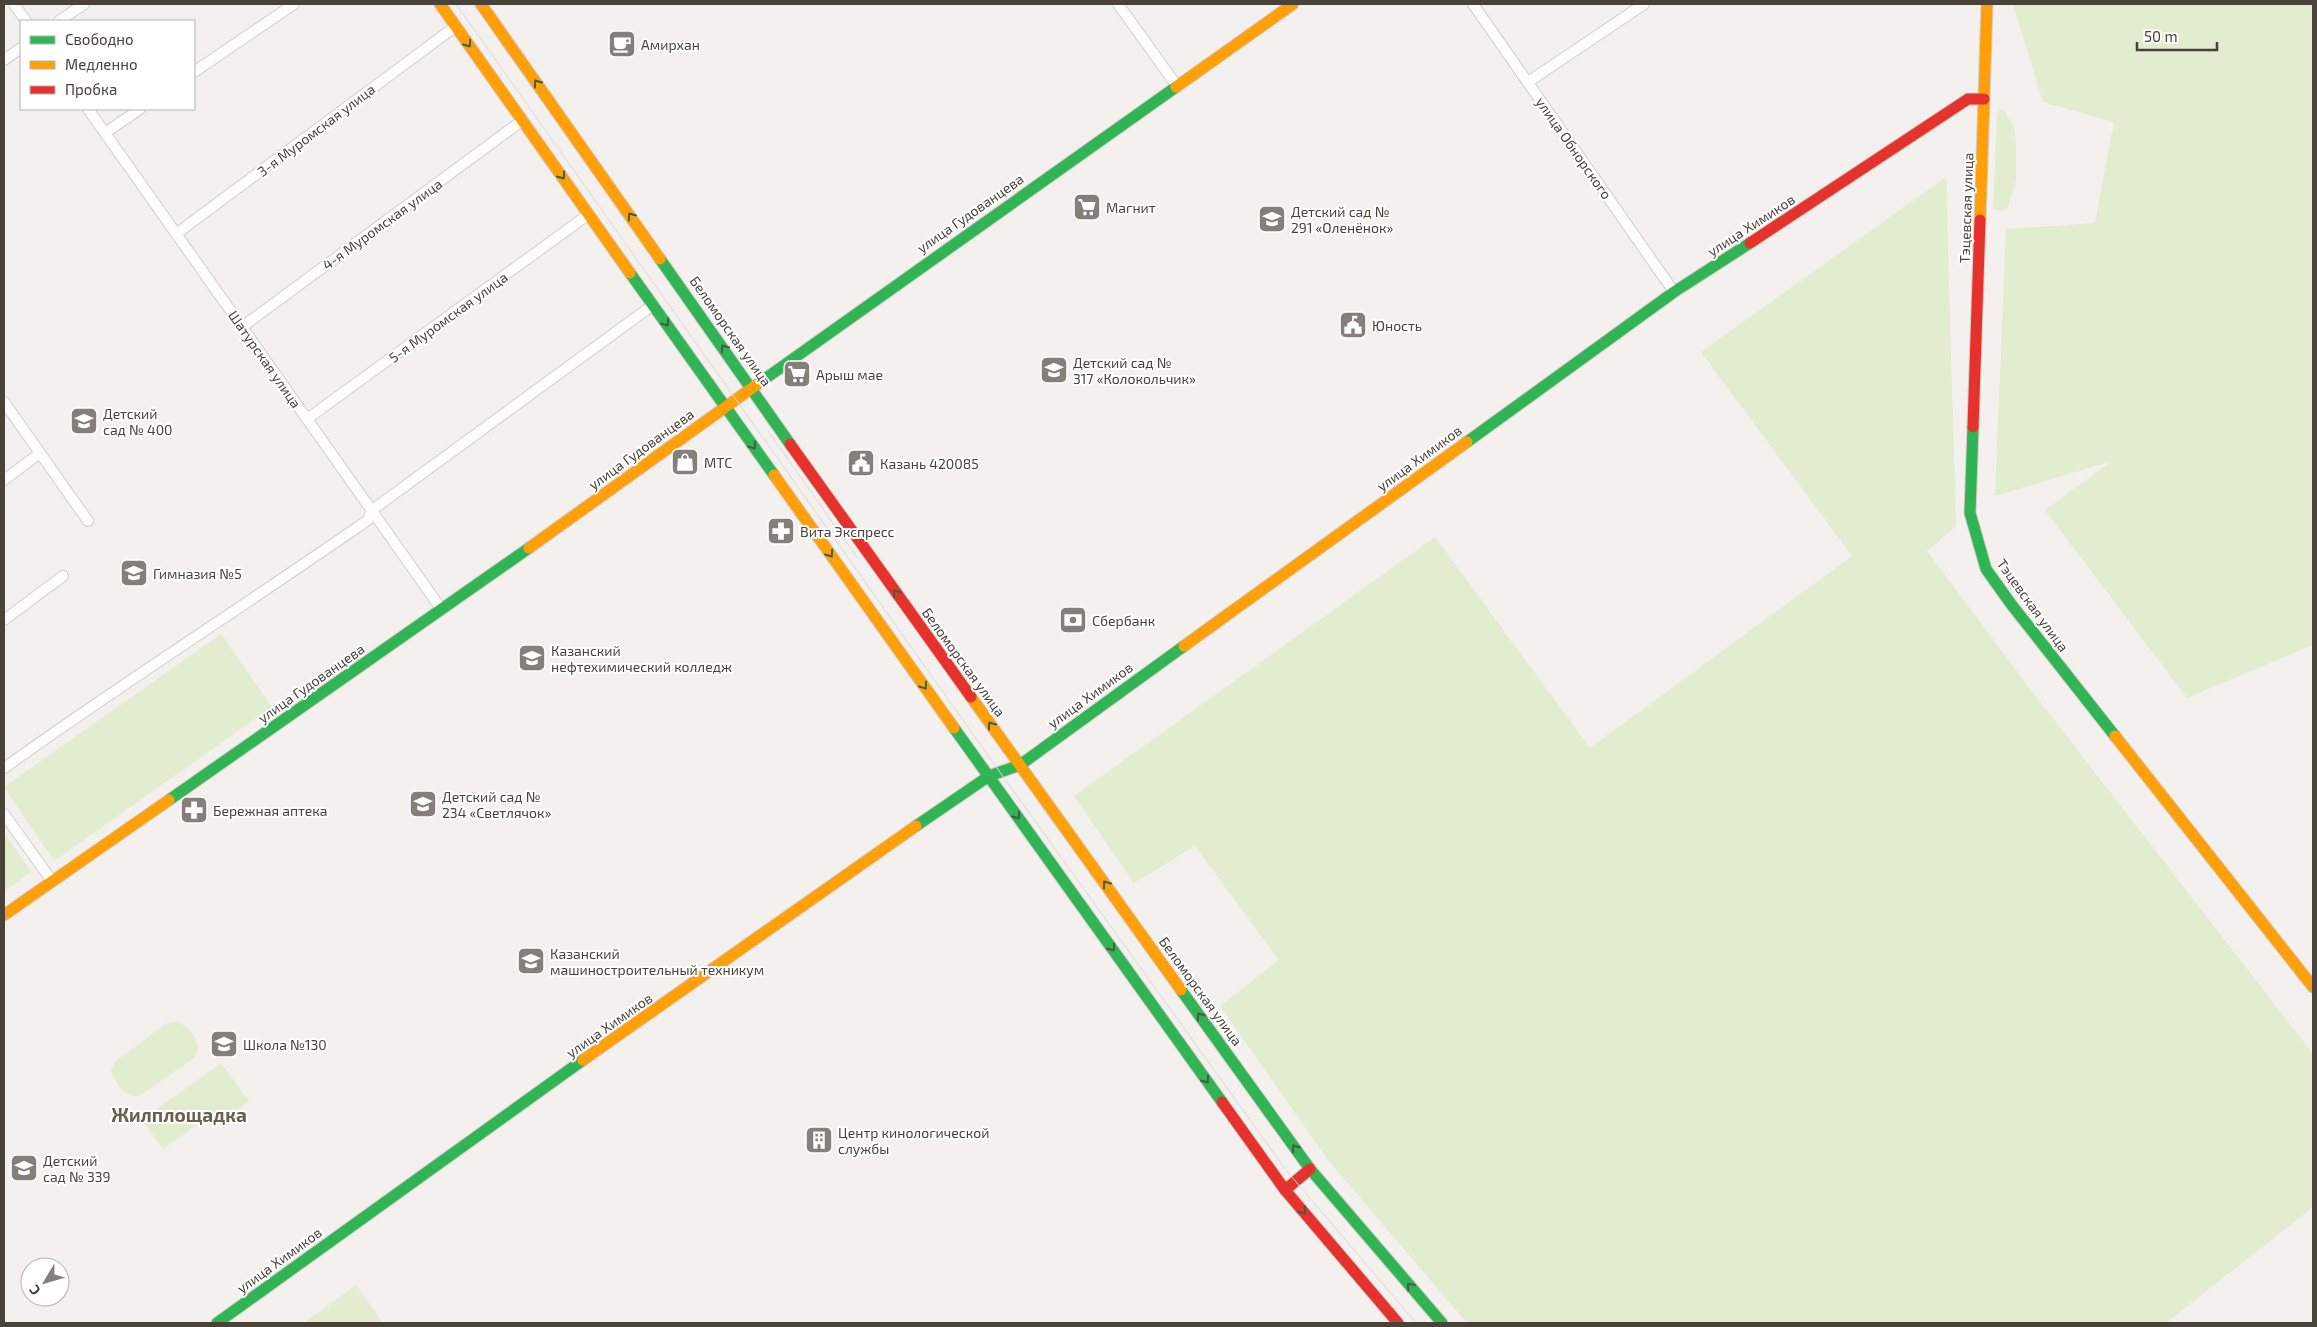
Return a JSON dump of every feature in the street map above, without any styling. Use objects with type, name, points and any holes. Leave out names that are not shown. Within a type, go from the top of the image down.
[{"type":"main road","points":[[440,4],[725,407],[1285,1190],[1398,1323]]},
{"type":"main road","name":"Беломорская улица","points":[[481,4],[753,388],[828,498],[1310,1169],[1442,1323]]},
{"type":"main road","name":"улица Гудованцева","points":[[4,915],[442,610],[683,439],[911,273],[1293,4]]},
{"type":"main road","name":"Тэцевская улица","points":[[1987,4],[1970,514],[1986,569],[2011,604],[2313,988]]},
{"type":"main road","name":"улица Химиков","points":[[217,1323],[514,1109],[989,776],[1020,764],[1674,292],[1845,182],[1968,98],[1984,99]]},
{"type":"main road","points":[[1285,1190],[1310,1169]]},
{"type":"street","points":[[14,4],[25,20]]},
{"type":"street","points":[[60,20],[84,4]]},
{"type":"street","points":[[195,71],[294,4]]},
{"type":"street","points":[[1118,4],[1177,86]]},
{"type":"street","name":"улица Обнорского","points":[[1473,4],[1674,292]]},
{"type":"street","points":[[1528,82],[1644,4]]},
{"type":"street","name":"3-я Муромская улица","points":[[176,234],[456,26]]},
{"type":"street","points":[[4,60],[20,49]]},
{"type":"street","name":"Шатурская улица","points":[[89,110],[442,610]]},
{"type":"street","points":[[105,133],[139,110]]},
{"type":"street","name":"4-я Муромская улица","points":[[242,327],[523,120]]},
{"type":"street","name":"5-я Муромская улица","points":[[307,419],[589,214]]},
{"type":"street","points":[[4,768],[100,700],[240,609],[368,520],[372,510],[653,305]]},
{"type":"street","points":[[4,402],[88,521]]},
{"type":"street","points":[[4,480],[40,453]]},
{"type":"street","points":[[4,620],[63,576]]},
{"type":"street","points":[[4,814],[52,882]]},
{"type":"green space","points":[[2013,4],[2313,4],[2313,645],[2187,698],[2045,510],[2112,461],[1995,496],[2006,229],[2095,223],[2114,122],[2043,102]]},
{"type":"green space","points":[[2003,109],[2014,128],[2016,141],[2016,181],[2007,209],[2001,211],[1993,209],[1997,115],[1999,110]]},
{"type":"green space","points":[[1946,177],[1956,526],[1927,551],[2027,685],[2313,1054],[2313,1207],[2166,1323],[1467,1323],[1329,1161],[1220,1006],[1279,960],[1195,846],[1134,883],[1074,796],[1435,537],[1590,748],[1852,556],[1701,352]]},
{"type":"green space","points":[[221,634],[272,707],[54,861],[4,787]]},
{"type":"green space","points":[[4,833],[31,872],[4,891]]},
{"type":"green space","points":[[177,1021],[187,1027],[194,1037],[197,1053],[194,1058],[139,1096],[125,1092],[118,1084],[111,1070],[115,1062],[167,1023]]},
{"type":"green space","points":[[221,1063],[249,1101],[226,1118],[219,1109],[163,1149],[142,1120]]},
{"type":"green space","points":[[356,1285],[383,1323],[304,1323]]},
{"type":"tram line","points":[[456,4],[989,757],[1286,1170],[1416,1323]]},
{"type":"tram line","points":[[768,431],[857,557]]},
{"type":"traffic: fast","points":[[759,383],[1176,87]]},
{"type":"traffic: fast","points":[[1467,442],[1674,292],[1750,243]]},
{"type":"traffic: fast","points":[[660,259],[790,444]]},
{"type":"traffic: fast","points":[[630,273],[774,475]]},
{"type":"traffic: fast","points":[[1973,427],[1970,513],[1986,569],[2011,604],[2115,736]]},
{"type":"traffic: fast","points":[[169,800],[529,548]]},
{"type":"traffic: fast","points":[[916,826],[989,776],[1020,765],[1184,646]]},
{"type":"traffic: fast","points":[[954,728],[1222,1102]]},
{"type":"traffic: fast","points":[[1181,990],[1310,1169],[1442,1323]]},
{"type":"traffic: fast","points":[[217,1323],[583,1060]]},
{"type":"traffic: slow","points":[[440,4],[630,273]]},
{"type":"traffic: slow","points":[[481,4],[660,259]]},
{"type":"traffic: slow","points":[[1176,87],[1293,4]]},
{"type":"traffic: slow","points":[[1980,220],[1987,4]]},
{"type":"traffic: slow","points":[[529,548],[759,383]]},
{"type":"traffic: slow","points":[[1184,646],[1467,442]]},
{"type":"traffic: slow","points":[[774,475],[954,728]]},
{"type":"traffic: slow","points":[[971,697],[1181,990]]},
{"type":"traffic: slow","points":[[2115,736],[2313,987]]},
{"type":"traffic: slow","points":[[4,915],[169,800]]},
{"type":"traffic: slow","points":[[583,1060],[916,826]]},
{"type":"traffic: jam","points":[[1750,243],[1968,99],[1984,99]]},
{"type":"traffic: jam","points":[[1973,427],[1980,220]]},
{"type":"traffic: jam","points":[[790,444],[971,697]]},
{"type":"traffic: jam","points":[[1222,1102],[1285,1190],[1398,1323]]},
{"type":"traffic: jam","points":[[1285,1190],[1310,1169]]},
{"type":"place","name":"Амирхан","points":[[622,44]]},
{"type":"place","name":"Магнит","points":[[1087,207]]},
{"type":"place","name":"Детский сад № 291 «Оленёнок»","points":[[1272,219]]},
{"type":"place","name":"Юность","points":[[1353,325]]},
{"type":"place","name":"Детский сад № 317 «Колокольчик»","points":[[1054,370]]},
{"type":"place","name":"Арыш мае","points":[[797,374]]},
{"type":"place","name":"Детский сад № 400","points":[[84,421]]},
{"type":"place","name":"МТС","points":[[685,462]]},
{"type":"place","name":"Казань 420085","points":[[861,463]]},
{"type":"place","name":"Вита Экспресс","points":[[781,531]]},
{"type":"place","name":"Гимназия №5","points":[[134,573]]},
{"type":"place","name":"Сбербанк","points":[[1073,620]]},
{"type":"place","name":"Казанский нефтехимический колледж","points":[[532,658]]},
{"type":"place","name":"Детский сад № 234 «Светлячок»","points":[[423,804]]},
{"type":"place","name":"Бережная аптека","points":[[194,810]]},
{"type":"place","name":"Казанский машиностроительный техникум","points":[[531,961]]},
{"type":"place","name":"Школа №130","points":[[224,1044]]},
{"type":"place","name":"Центр кинологической службы","points":[[819,1140]]},
{"type":"place","name":"Детский сад № 339","points":[[24,1168]]},
{"type":"district","name":"Жилплощадка","points":[[179,1114]]}]
